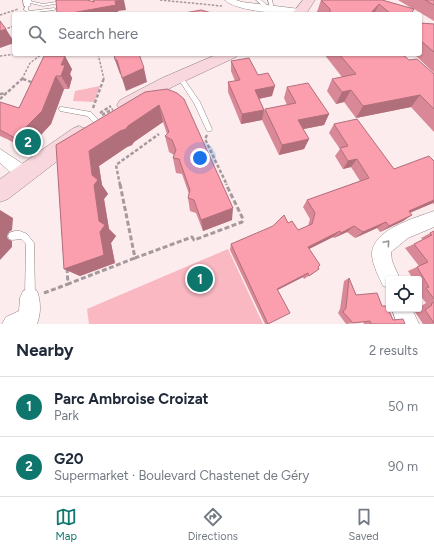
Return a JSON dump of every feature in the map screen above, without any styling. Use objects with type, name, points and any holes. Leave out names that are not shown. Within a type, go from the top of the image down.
[{"type":"street","points":[[229,0],[240,5],[270,5],[295,12]]},
{"type":"street","points":[[300,12],[309,0]]},
{"type":"street","points":[[0,192],[93,118],[227,56]]},
{"type":"street","points":[[0,155],[24,173]]},
{"type":"street","points":[[389,276],[381,256],[384,245],[392,237],[434,219]]},
{"type":"street","points":[[13,324],[30,318],[30,298]]},
{"type":"street","points":[[403,312],[408,324]]},
{"type":"lane","points":[[54,10],[29,12],[26,10],[27,2],[43,5],[76,0]]},
{"type":"lane","points":[[258,0],[270,5]]},
{"type":"lane","points":[[180,77],[197,102],[209,129]]},
{"type":"lane","points":[[62,109],[93,118]]},
{"type":"lane","points":[[12,236],[20,234],[26,236],[30,243],[30,298]]},
{"type":"path","points":[[160,0],[220,6]]},
{"type":"path","points":[[0,15],[10,13],[27,2]]},
{"type":"path","points":[[0,31],[12,27]]},
{"type":"path","points":[[0,56],[12,54]]},
{"type":"path","points":[[0,99],[23,79],[30,63],[39,56]]},
{"type":"path","points":[[93,118],[96,101],[105,75],[99,63],[98,56]]},
{"type":"path","points":[[23,79],[35,83]]},
{"type":"path","points":[[0,94],[9,92]]},
{"type":"path","points":[[93,118],[117,103]]},
{"type":"path","points":[[93,118],[114,108]]},
{"type":"path","points":[[30,298],[192,237],[194,240],[242,222],[243,219],[205,139],[209,129]]},
{"type":"path","points":[[135,258],[116,165],[159,134]]},
{"type":"path","points":[[67,262],[68,284]]},
{"type":"shaded area","points":[[100,86],[94,102],[73,101],[75,91]]},
{"type":"shaded area","points":[[228,249],[263,324],[89,324],[87,309]]},
{"type":"building","points":[[56,0],[87,0],[94,2],[93,0],[123,0],[115,1],[116,5],[77,12],[57,12]]},
{"type":"building","points":[[321,0],[382,0],[414,9],[412,12],[389,12],[379,4],[372,12],[330,12],[330,9]]},
{"type":"building","points":[[425,0],[434,0],[434,5]]},
{"type":"building","points":[[201,10],[208,12],[190,12]]},
{"type":"building","points":[[0,21],[6,29],[0,31]]},
{"type":"building","points":[[422,23],[434,24],[434,52],[422,42]]},
{"type":"building","points":[[44,56],[65,56],[61,65],[65,65],[61,76],[56,76],[42,111],[15,138],[0,130],[0,102],[19,108]]},
{"type":"building","points":[[114,56],[140,56],[144,68],[122,78],[117,60],[115,60]]},
{"type":"building","points":[[341,56],[404,56],[409,60],[417,59],[434,74],[434,109],[420,95],[363,106],[351,90],[342,92],[332,79],[356,74]]},
{"type":"building","points":[[249,58],[258,75],[268,73],[275,86],[255,90],[264,110],[242,114],[228,82],[240,80],[231,61]]},
{"type":"building","points":[[308,83],[329,114],[298,120],[309,139],[282,145],[265,109],[296,103],[287,87]]},
{"type":"building","points":[[167,89],[177,93],[184,99],[233,208],[201,220],[194,200],[188,198],[190,190],[179,159],[173,158],[176,150],[172,140],[165,136],[169,132],[159,105],[128,126],[126,129],[120,131],[89,151],[92,175],[98,180],[94,185],[99,221],[105,225],[100,232],[104,255],[64,269],[56,145],[145,92]]},
{"type":"building","points":[[357,119],[394,169],[429,156],[434,161],[434,200],[409,211],[412,215],[389,226],[386,222],[363,232],[354,226],[341,233],[340,231],[308,247],[320,265],[318,267],[319,269],[309,276],[308,273],[277,289],[290,313],[268,324],[231,244],[273,226],[284,215],[288,223],[292,221],[298,230],[312,224],[315,213],[307,200],[369,178],[357,159],[348,161],[340,148],[348,146],[334,124]]},
{"type":"building","points":[[434,231],[434,299],[426,288],[429,287],[417,267],[428,262],[414,244],[432,235],[430,233]]},
{"type":"building","points":[[349,278],[356,295],[377,293],[382,306],[386,306],[386,312],[390,312],[393,320],[403,319],[405,324],[371,324],[370,321],[353,323],[343,312],[346,308]]},
{"type":"building","points":[[434,302],[434,323],[425,310]]},
{"type":"place","name":"G20","points":[[28,142]]},
{"type":"place","name":"Parc Ambroise Croizat","points":[[200,279]]}]
